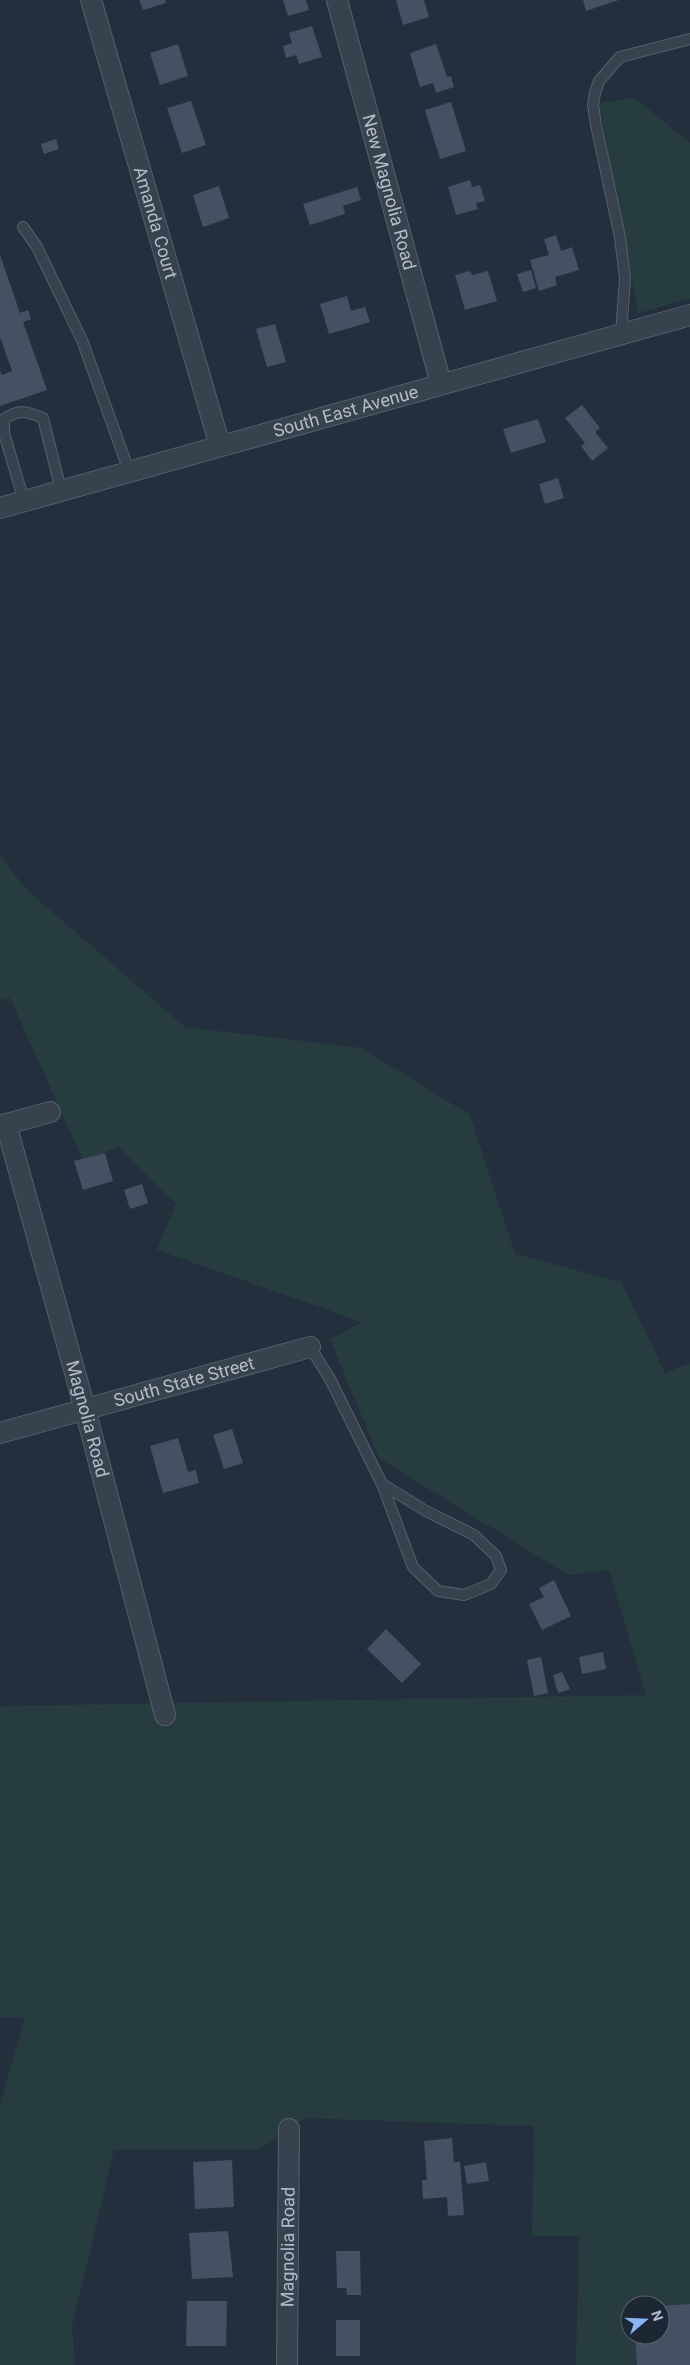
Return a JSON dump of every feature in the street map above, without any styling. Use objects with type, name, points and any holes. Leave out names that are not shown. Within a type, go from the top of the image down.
[{"type":"street","name":"Amanda Court","points":[[91,0],[220,446]]},
{"type":"street","name":"New Magnolia Road","points":[[337,0],[441,384]]},
{"type":"street","name":"South East Avenue","points":[[0,508],[690,315]]},
{"type":"street","points":[[3,1125],[50,1112]]},
{"type":"street","name":"Magnolia Road","points":[[3,1125],[85,1409],[165,1716]]},
{"type":"street","name":"South State Street","points":[[0,1433],[310,1347]]},
{"type":"street","name":"Magnolia Road","points":[[287,2365],[289,2129]]},
{"type":"lane","points":[[621,334],[625,279],[620,238],[596,125],[593,105],[595,93],[598,81],[620,57],[690,40]]},
{"type":"lane","points":[[23,227],[38,247],[82,340],[98,380],[128,471]]},
{"type":"lane","points":[[24,501],[4,434],[4,419],[15,412],[30,413],[43,418],[61,490]]},
{"type":"lane","points":[[310,1347],[330,1379],[382,1484],[413,1567],[438,1591],[464,1595],[491,1584],[501,1570],[496,1556],[474,1535],[426,1511],[382,1484]]},
{"type":"green space","points":[[635,98],[690,143],[690,299],[638,313],[599,103]]},
{"type":"green space","points":[[0,856],[27,890],[185,1027],[362,1048],[470,1115],[515,1254],[621,1282],[665,1373],[690,1363],[690,2365],[576,2365],[579,2236],[532,2236],[534,2126],[305,2118],[259,2150],[114,2150],[72,2326],[75,2365],[0,2365],[0,2104],[25,2018],[0,2017],[0,1706],[646,1695],[609,1570],[568,1575],[379,1458],[330,1339],[362,1322],[157,1250],[176,1204],[119,1147],[83,1160],[10,998],[0,1000]]},
{"type":"building","points":[[139,0],[165,0],[166,3],[143,10]]},
{"type":"building","points":[[283,0],[306,0],[309,10],[288,16]]},
{"type":"building","points":[[396,0],[424,0],[429,17],[403,25]]},
{"type":"building","points":[[583,0],[619,0],[586,11]]},
{"type":"building","points":[[312,26],[322,57],[299,64],[296,55],[286,58],[283,46],[292,43],[289,33]]},
{"type":"building","points":[[178,44],[188,76],[160,85],[150,53]]},
{"type":"building","points":[[436,44],[447,77],[451,76],[454,87],[436,93],[433,83],[420,87],[410,53]]},
{"type":"building","points":[[191,101],[206,145],[182,153],[167,108]]},
{"type":"building","points":[[451,102],[466,151],[440,159],[425,110]]},
{"type":"building","points":[[56,139],[59,149],[44,154],[41,144]]},
{"type":"building","points":[[470,180],[472,187],[480,185],[485,201],[476,203],[478,209],[456,215],[448,187]]},
{"type":"building","points":[[219,186],[229,218],[203,227],[193,195]]},
{"type":"building","points":[[357,187],[361,200],[343,206],[345,214],[310,225],[303,204]]},
{"type":"building","points":[[556,235],[561,251],[572,247],[579,270],[555,277],[557,285],[539,291],[530,260],[549,255],[544,239]]},
{"type":"building","points":[[0,255],[20,313],[28,310],[31,319],[23,322],[47,390],[0,406],[0,371],[2,375],[12,371],[0,337]]},
{"type":"building","points":[[531,270],[536,288],[523,292],[517,274]]},
{"type":"building","points":[[470,271],[472,275],[488,271],[497,301],[465,310],[455,275]]},
{"type":"building","points":[[347,296],[351,311],[365,307],[370,322],[329,334],[320,304]]},
{"type":"building","points":[[275,324],[286,362],[267,367],[256,329]]},
{"type":"building","points":[[582,405],[600,428],[595,432],[608,448],[592,461],[581,446],[585,443],[565,418]]},
{"type":"building","points":[[538,419],[546,442],[511,453],[503,429]]},
{"type":"building","points":[[558,478],[564,498],[545,504],[539,484]]},
{"type":"building","points":[[105,1153],[113,1181],[83,1190],[74,1161]]},
{"type":"building","points":[[142,1184],[148,1203],[130,1209],[124,1190]]},
{"type":"building","points":[[232,1429],[243,1463],[224,1469],[213,1435]]},
{"type":"building","points":[[178,1438],[188,1472],[196,1470],[199,1483],[163,1493],[150,1446]]},
{"type":"building","points":[[554,1580],[571,1616],[542,1630],[529,1604],[544,1597],[539,1588]]},
{"type":"building","points":[[386,1629],[421,1664],[402,1683],[367,1649]]},
{"type":"building","points":[[603,1652],[606,1669],[582,1674],[579,1657]]},
{"type":"building","points":[[541,1657],[548,1693],[534,1696],[527,1660]]},
{"type":"building","points":[[562,1672],[570,1689],[558,1693],[553,1675]]},
{"type":"building","points":[[452,2138],[454,2162],[460,2162],[464,2215],[448,2216],[447,2197],[423,2199],[422,2180],[427,2180],[424,2141]]},
{"type":"building","points":[[232,2160],[234,2207],[195,2209],[193,2162]]},
{"type":"building","points":[[486,2162],[489,2181],[467,2184],[464,2166]]},
{"type":"building","points":[[228,2231],[233,2277],[192,2279],[189,2233]]},
{"type":"building","points":[[336,2251],[360,2251],[361,2295],[347,2295],[346,2288],[337,2288]]},
{"type":"building","points":[[187,2301],[227,2301],[226,2346],[186,2346]]},
{"type":"building","points":[[690,2304],[690,2365],[637,2365],[636,2345],[670,2345],[670,2305]]},
{"type":"building","points":[[336,2320],[360,2320],[360,2356],[336,2356]]}]
